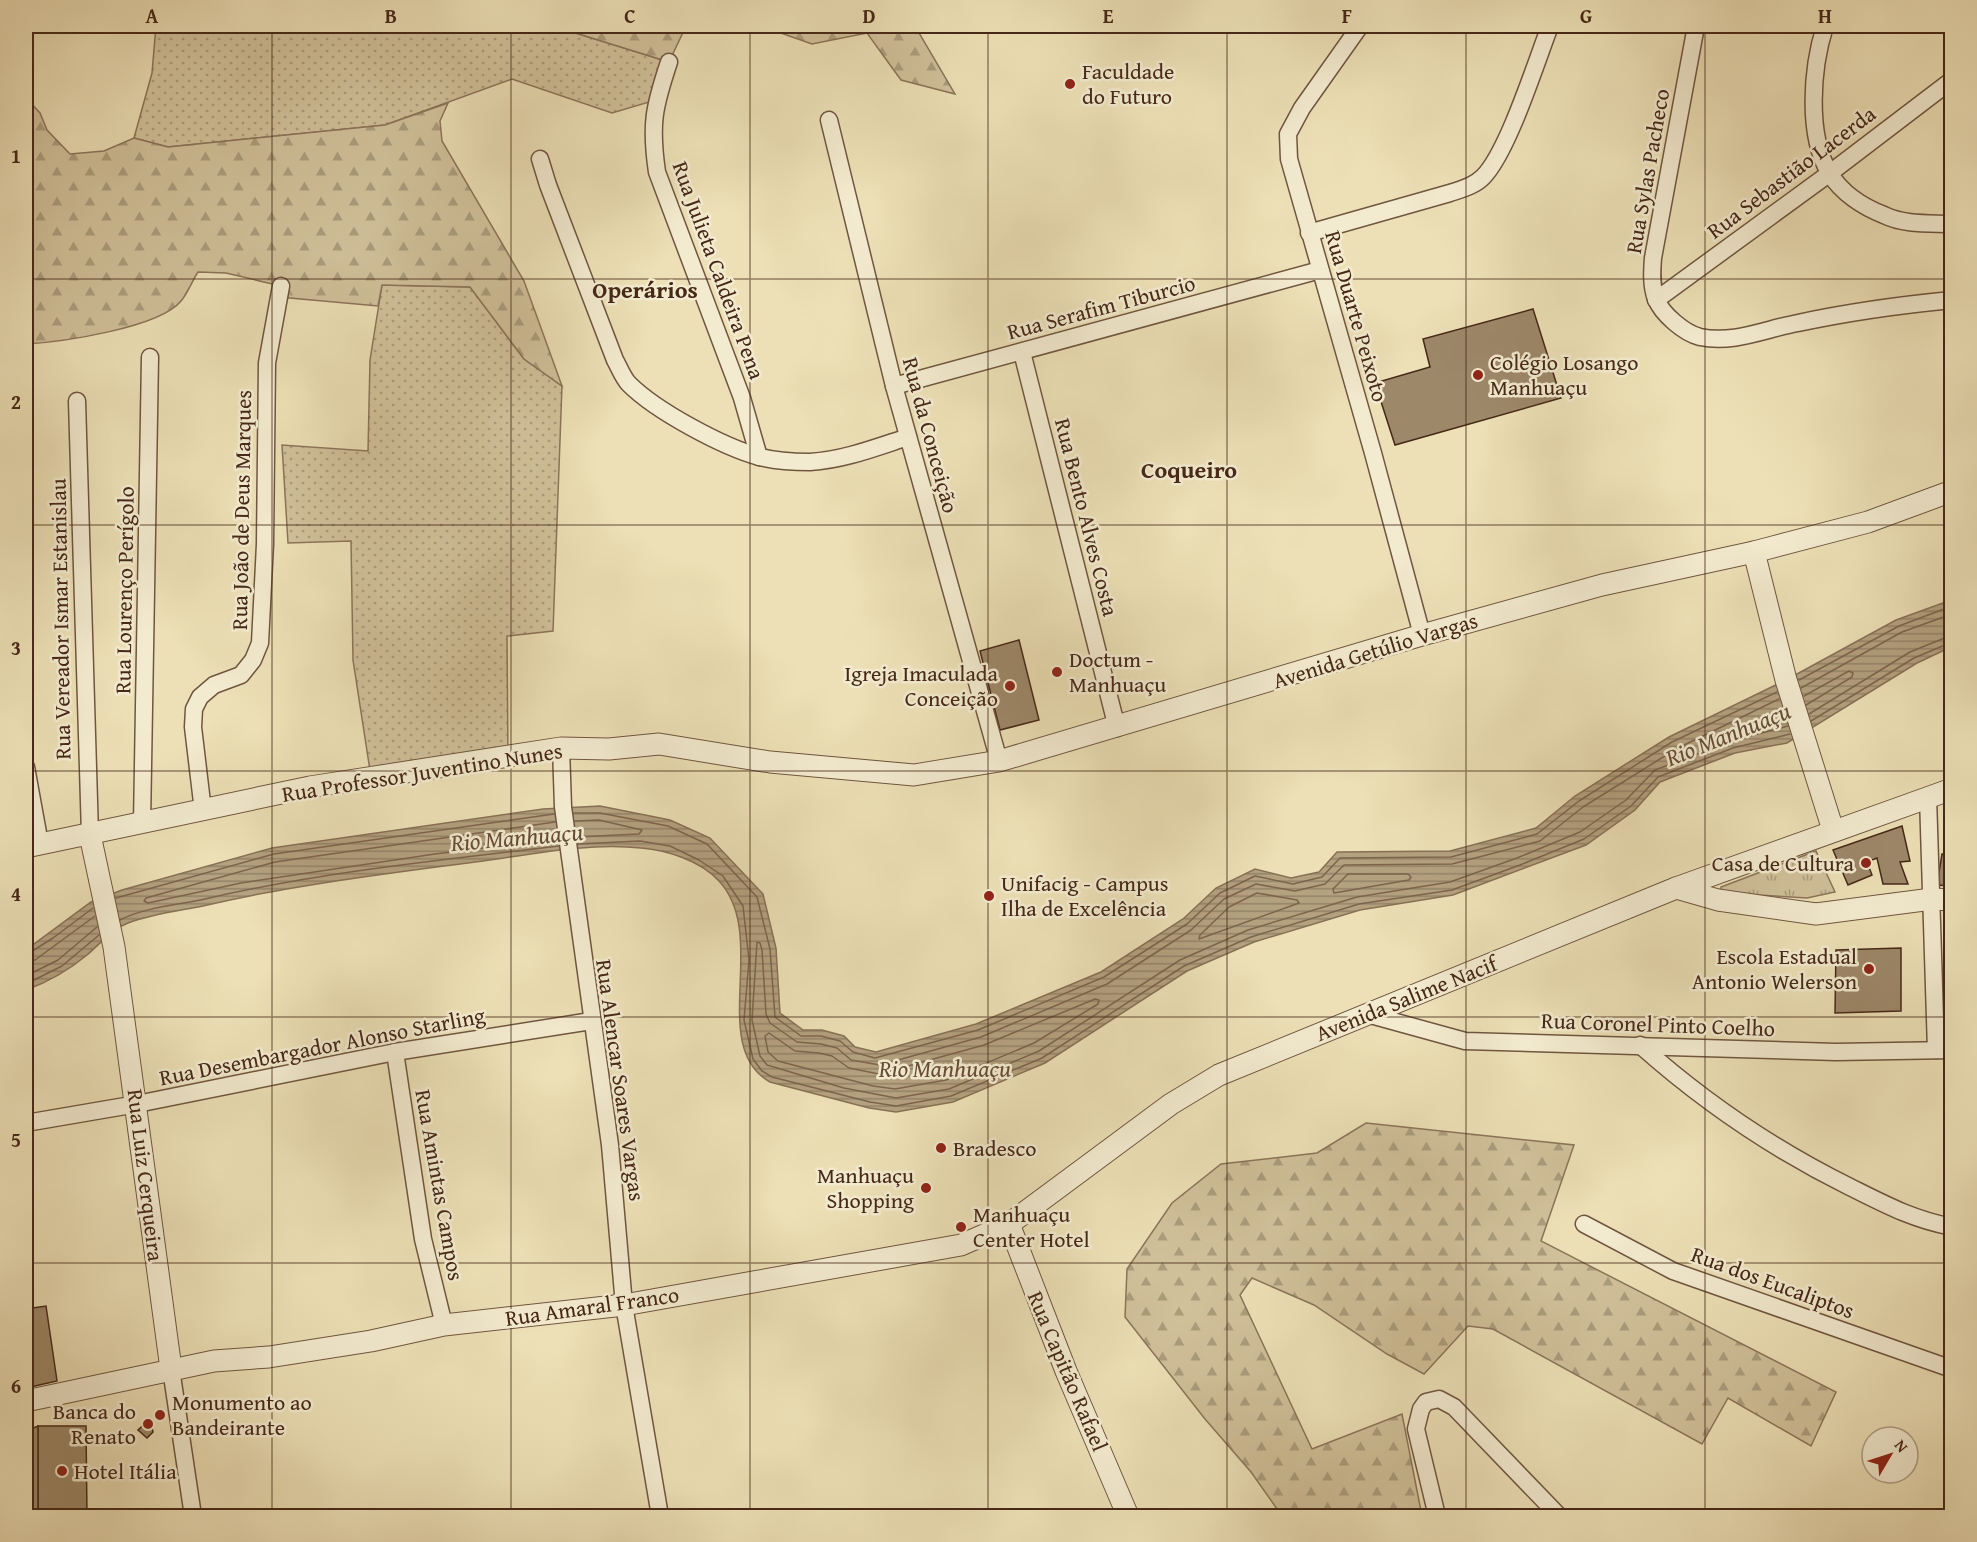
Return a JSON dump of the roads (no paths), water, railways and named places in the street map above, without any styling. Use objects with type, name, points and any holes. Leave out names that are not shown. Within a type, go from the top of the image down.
[{"type":"street","name":"Rua Duarte Peixoto","points":[[1360,26],[1302,108],[1288,134],[1289,159],[1422,635]]},
{"type":"street","points":[[1310,233],[1450,194],[1468,187],[1483,177],[1513,120],[1550,26]]},
{"type":"street","name":"Rua Sylas Pacheco","points":[[1656,300],[1653,258],[1696,26]]},
{"type":"street","points":[[1825,26],[1812,102],[1820,147],[1830,173],[1855,200],[1885,216],[1913,223],[1952,224]]},
{"type":"street","name":"Rua Julieta Caldeira Pena","points":[[669,62],[656,100],[651,135],[657,172],[742,398],[759,457]]},
{"type":"street","name":"Rua Sebastião Lacerda","points":[[1656,300],[1830,173],[1952,80]]},
{"type":"street","name":"Rua da Conceição","points":[[829,120],[894,386],[999,761]]},
{"type":"street","points":[[540,159],[602,325],[627,382],[669,414],[759,457],[788,461],[828,460],[908,437]]},
{"type":"street","name":"Rua Serafim Tiburcio","points":[[894,386],[1320,270]]},
{"type":"street","name":"Rua João de Deus Marques","points":[[203,811],[193,727],[194,708],[200,697],[214,685],[241,675],[253,660],[260,643],[265,544],[267,363],[281,286]]},
{"type":"street","points":[[1656,300],[1675,323],[1698,337],[1732,339],[1796,323],[1882,307],[1952,300]]},
{"type":"street","name":"Rua Bento Alves Costa","points":[[1022,352],[1117,728]]},
{"type":"street","name":"Rua Lourenço Perígolo","points":[[142,824],[150,357]]},
{"type":"street","name":"Rua Vereador Ismar Estanislau","points":[[77,401],[90,835]]},
{"type":"street","name":"Avenida Getúlio Vargas","points":[[999,761],[1117,728],[1422,635],[1613,582],[1754,552],[1868,522],[1952,491]]},
{"type":"street","points":[[1754,552],[1784,672],[1833,830]]},
{"type":"street","name":"Rua Professor Juventino Nunes","points":[[33,845],[320,786],[561,748],[609,749],[659,744],[770,762],[914,775],[999,761]]},
{"type":"street","name":"Rua Alencar Soares Vargas","points":[[561,748],[561,797],[610,1145],[624,1305],[660,1516]]},
{"type":"street","points":[[26,767],[33,845]]},
{"type":"street","points":[[1944,1050],[1942,899],[1928,797],[1952,789]]},
{"type":"street","name":"Avenida Salime Nacif","points":[[1009,1224],[1171,1104],[1219,1075],[1676,888],[1928,797]]},
{"type":"street","name":"Rua Luiz Cerqueira","points":[[90,835],[114,947],[193,1516]]},
{"type":"street","points":[[1676,888],[1718,900],[1816,914],[1942,899]]},
{"type":"street","name":"Rua Coronel Pinto Coelho","points":[[1367,1014],[1465,1041],[1836,1052],[1944,1050]]},
{"type":"street","name":"Rua Desembargador Alonso Starling","points":[[26,1123],[137,1104],[395,1052],[591,1021]]},
{"type":"street","points":[[1640,1045],[1686,1086],[1735,1122],[1824,1174],[1918,1220],[1952,1227]]},
{"type":"street","name":"Rua Amintas Campos","points":[[395,1052],[423,1239],[444,1325]]},
{"type":"street","name":"Rua Amaral Franco","points":[[26,1401],[214,1361],[269,1357],[371,1341],[444,1325],[624,1305],[929,1252],[961,1245],[1009,1224]]},
{"type":"street","name":"Rua Capitão Rafael","points":[[1009,1224],[1066,1371],[1128,1516]]},
{"type":"street","name":"Rua dos Eucaliptos","points":[[1584,1224],[1673,1271],[1952,1369]]},
{"type":"street","points":[[1437,1516],[1416,1429],[1421,1409],[1426,1402],[1438,1399],[1454,1407],[1559,1516]]},
{"type":"water","name":"Rio Manhuaçu","points":[[1951,600],[1951,647],[1917,663],[1787,743],[1735,753],[1660,782],[1635,810],[1586,845],[1453,895],[1360,910],[1254,942],[1187,971],[1045,1063],[953,1102],[896,1112],[869,1108],[770,1082],[752,1065],[743,1043],[740,1017],[740,931],[733,904],[712,874],[693,862],[651,849],[600,847],[537,853],[304,886],[156,915],[122,926],[73,966],[26,990],[26,950],[91,902],[122,890],[272,848],[543,809],[600,806],[670,820],[710,838],[763,894],[776,948],[780,1013],[803,1030],[822,1030],[844,1036],[855,1047],[876,1052],[976,1024],[1101,972],[1183,919],[1216,888],[1255,869],[1291,878],[1319,872],[1337,852],[1450,851],[1536,828],[1575,796],[1669,737],[1786,680],[1896,620]]},
{"type":"place","name":"Faculdade do Futuro","points":[[1070,84]]},
{"type":"place","name":"Colégio Losango Manhuaçu","points":[[1478,375]]},
{"type":"place","name":"Doctum - Manhuaçu","points":[[1057,672]]},
{"type":"place","name":"Igreja Imaculada Conceição","points":[[1010,686]]},
{"type":"place","name":"Casa de Cultura","points":[[1866,863]]},
{"type":"place","name":"Unifacig - Campus Ilha de Excelência","points":[[989,896]]},
{"type":"place","name":"Escola Estadual Antonio Welerson","points":[[1869,969]]},
{"type":"place","name":"Bradesco","points":[[941,1148]]},
{"type":"place","name":"Manhuaçu Shopping","points":[[926,1188]]},
{"type":"place","name":"Manhuaçu Center Hotel","points":[[961,1227]]},
{"type":"place","name":"Monumento ao Bandeirante","points":[[160,1415]]},
{"type":"place","name":"Banca do Renato","points":[[148,1424]]},
{"type":"place","name":"Hotel Itália","points":[[62,1471]]},
{"type":"district","name":"Operários","points":[[645,289]]},
{"type":"district","name":"Coqueiro","points":[[1189,469]]}]
